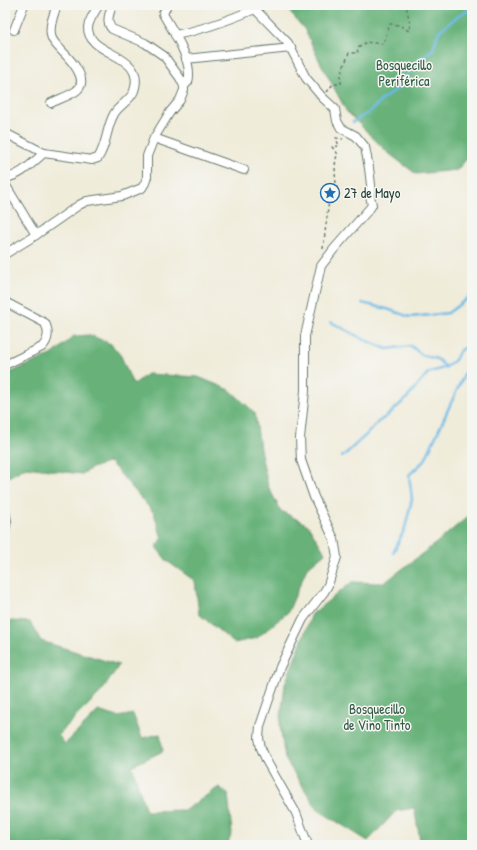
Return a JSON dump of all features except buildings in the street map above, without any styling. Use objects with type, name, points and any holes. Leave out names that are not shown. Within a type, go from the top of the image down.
[{"type":"street","points":[[14,30],[24,5]]},
{"type":"street","points":[[51,103],[78,90],[82,79],[78,70],[69,58],[52,41],[51,27],[57,5]]},
{"type":"street","points":[[5,133],[44,153],[92,160],[98,158],[106,142],[116,110],[130,98],[136,83],[134,74],[130,67],[121,58],[99,46],[92,39],[88,26],[99,5]]},
{"type":"street","points":[[5,254],[83,203],[122,196],[142,188],[146,184],[147,156],[154,138],[170,112],[180,100],[184,86],[164,56],[145,43],[112,29],[108,21],[112,5]]},
{"type":"street","points":[[159,5],[186,59],[190,76],[188,82],[184,86]]},
{"type":"street","points":[[163,14],[167,5]]},
{"type":"street","points":[[175,35],[215,24],[253,7],[291,48],[306,78],[322,97],[336,109],[337,121],[341,128],[356,136],[365,147],[369,168],[371,185],[370,196],[372,205],[321,266],[305,336],[306,391],[301,424],[300,455],[305,475],[334,539],[337,558],[328,585],[303,619],[280,667],[260,726],[259,738],[261,748],[267,762],[296,813],[308,845]]},
{"type":"street","points":[[186,59],[291,48]]},
{"type":"street","points":[[154,138],[244,170]]},
{"type":"street","points":[[5,178],[12,177],[22,171],[44,153]]},
{"type":"street","points":[[5,184],[36,235]]},
{"type":"street","points":[[5,302],[45,323],[48,333],[46,343],[42,347],[5,365]]},
{"type":"street","points":[[5,511],[5,530]]},
{"type":"path","points":[[322,97],[333,84],[341,84],[341,74],[349,53],[358,53],[357,48],[364,45],[365,42],[383,44],[390,24],[399,25],[409,31],[410,24],[406,5]]},
{"type":"path","points":[[425,5],[431,9],[433,5]]},
{"type":"path","points":[[322,251],[324,246],[329,200],[336,198],[338,194],[335,158],[338,154],[332,147],[339,146],[336,138],[349,139]]},
{"type":"green space","name":"Bosquecillo Periférica","points":[[284,5],[472,5],[472,153],[457,170],[416,174],[387,152],[347,112],[319,60],[305,30]]},
{"type":"green space","points":[[90,335],[111,344],[121,356],[133,385],[147,374],[198,377],[230,390],[255,413],[260,449],[268,486],[281,511],[308,525],[325,553],[307,568],[288,612],[257,638],[234,643],[199,614],[195,581],[167,561],[156,547],[162,538],[154,513],[110,462],[92,468],[82,474],[26,467],[5,479],[5,375],[53,354],[74,336]]},
{"type":"green space","name":"Bosquecillo de Vino Tinto","points":[[472,513],[472,845],[417,845],[420,840],[414,808],[396,811],[368,841],[318,810],[285,759],[280,726],[285,684],[312,614],[352,582],[384,583],[440,540]]},
{"type":"green space","points":[[5,619],[11,621],[30,622],[41,641],[119,665],[102,691],[58,735],[65,744],[98,711],[118,717],[133,714],[142,738],[160,734],[163,751],[132,766],[146,811],[185,810],[219,787],[228,794],[232,833],[227,845],[5,845]]},
{"type":"waterway","points":[[353,122],[368,113],[384,98],[401,86],[412,66],[433,49],[439,31],[461,14],[472,9]]},
{"type":"waterway","points":[[362,303],[387,309],[410,317],[448,313],[472,295]]},
{"type":"waterway","points":[[331,322],[363,339],[387,349],[411,346],[422,355],[437,359],[446,367]]},
{"type":"waterway","points":[[342,457],[378,422],[407,398],[428,373],[446,367],[455,360],[460,350],[472,345]]},
{"type":"waterway","points":[[393,553],[405,528],[412,499],[409,475],[425,460],[472,357]]},
{"type":"place","name":"27 de Mayo","points":[[330,193]]}]
